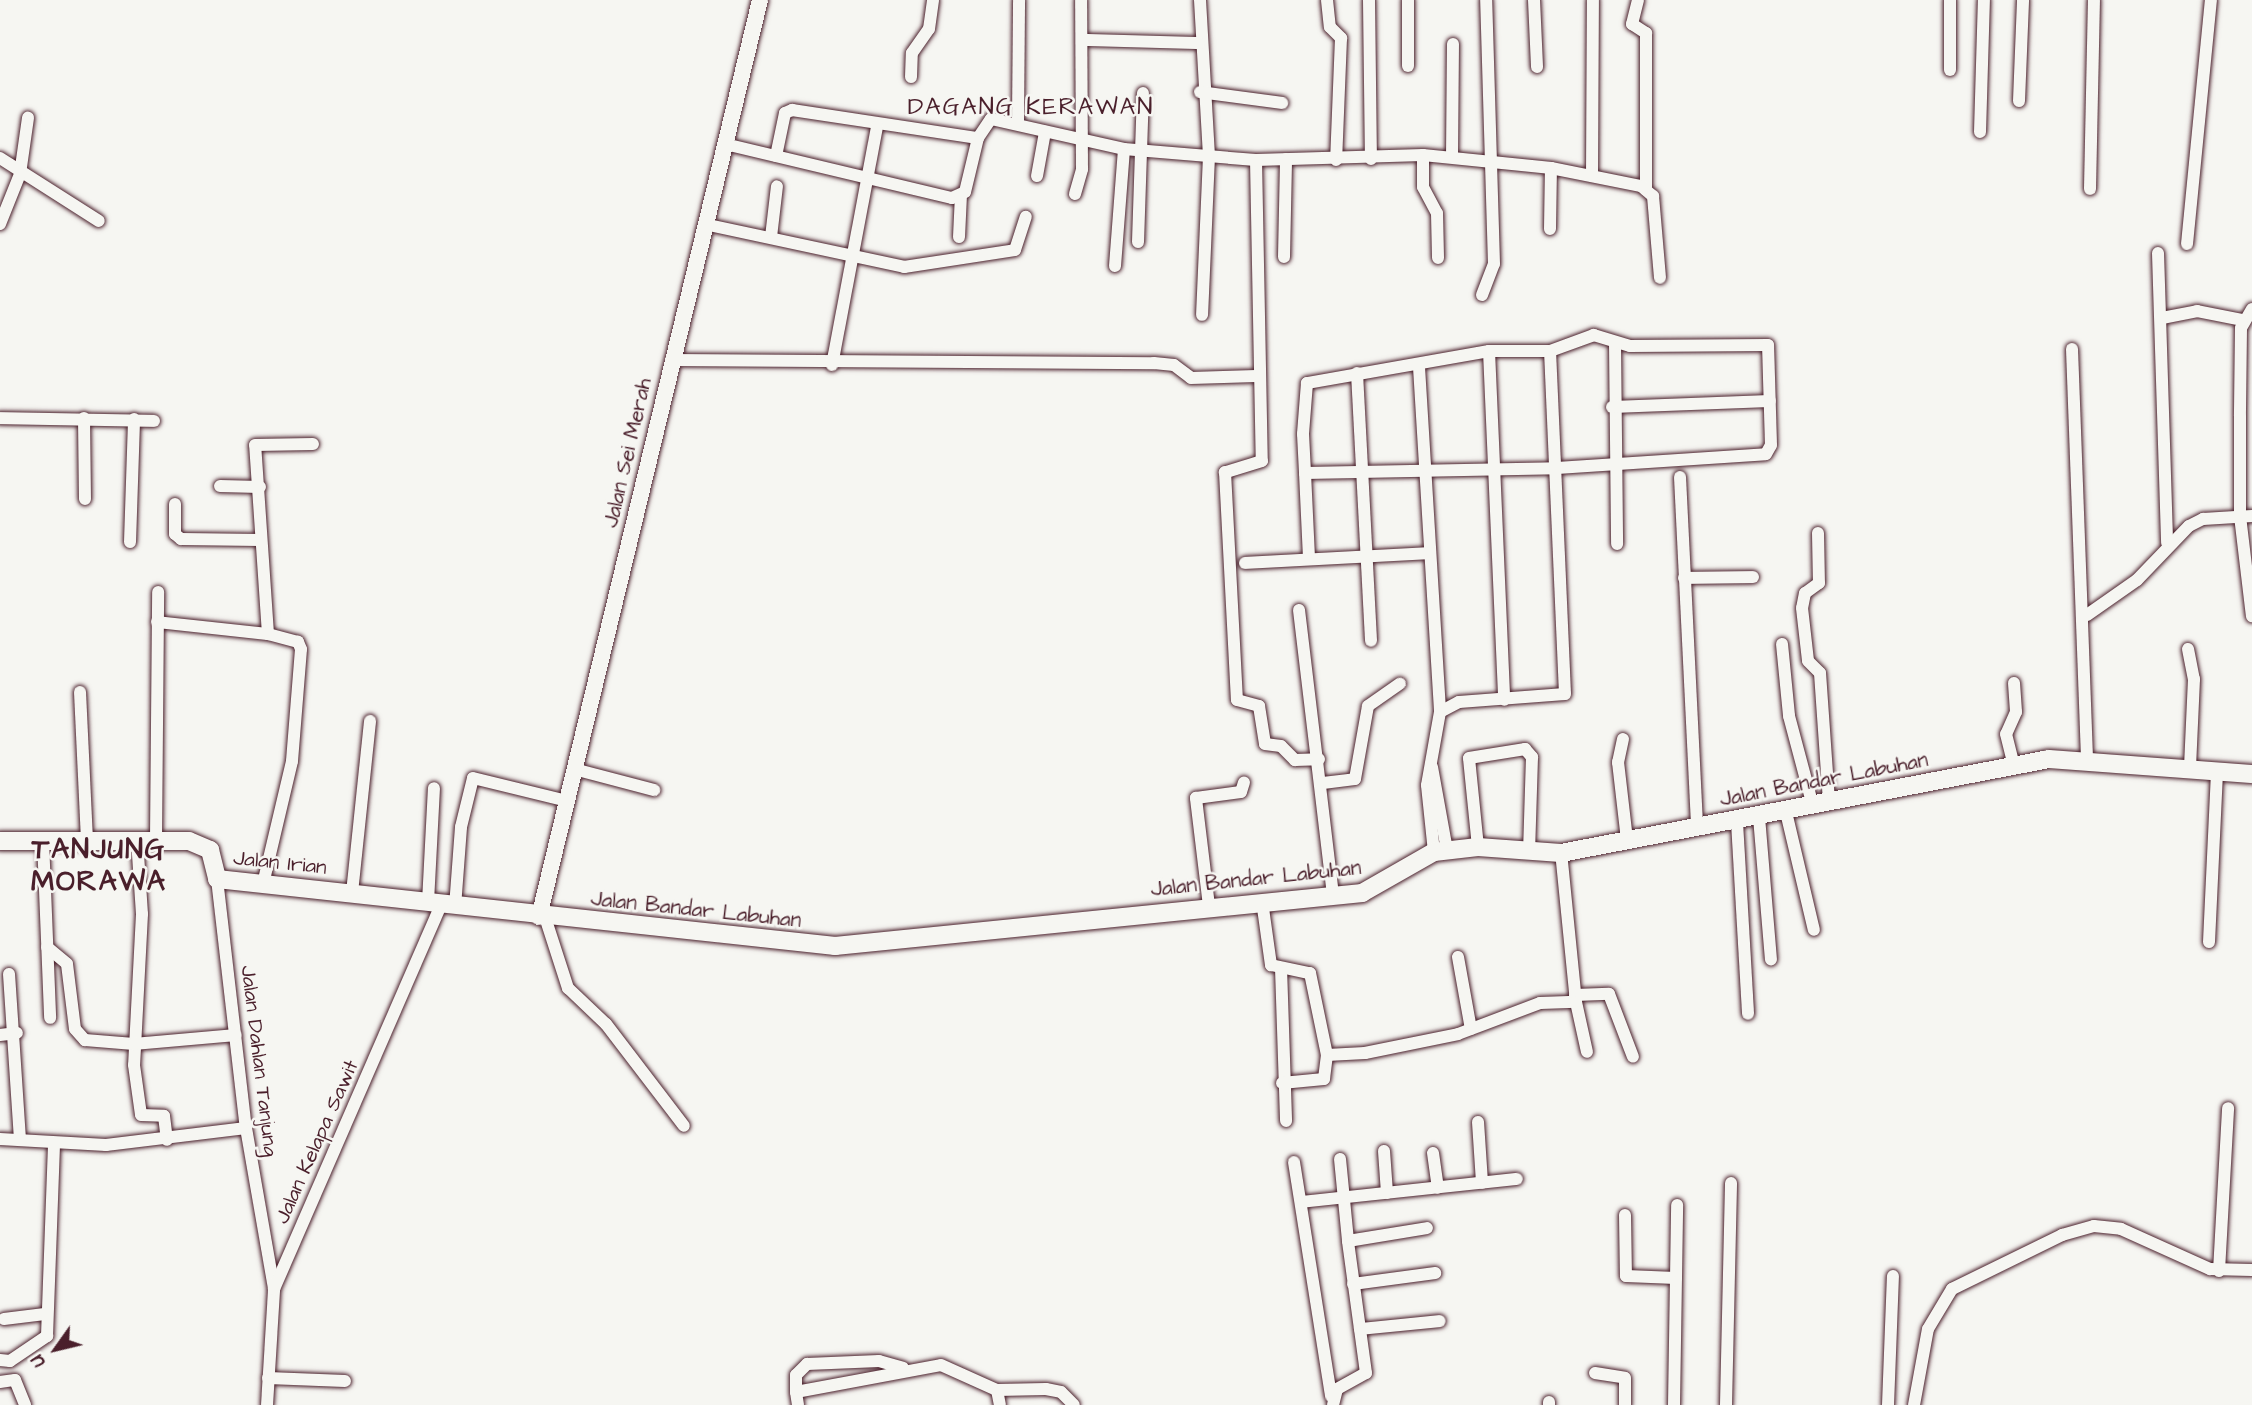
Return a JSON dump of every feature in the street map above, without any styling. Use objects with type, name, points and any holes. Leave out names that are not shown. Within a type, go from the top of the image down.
[{"type":"main road","name":"Jalan Bandar Labuhan","points":[[542,917],[835,946],[1372,891],[1441,851],[1478,847],[1561,853],[1737,822],[2014,765],[2087,760],[2252,774]]},
{"type":"main road","name":"Jalan Irian","points":[[0,841],[88,842],[156,839],[205,845],[216,879],[352,892],[542,917]]},
{"type":"street","name":"Jalan Sei Merah","points":[[542,917],[671,360],[761,0]]},
{"type":"street","points":[[911,77],[912,53],[929,29],[933,0]]},
{"type":"street","points":[[1018,121],[1019,0]]},
{"type":"street","points":[[1075,194],[1082,169],[1078,143],[1085,40],[1080,0]]},
{"type":"street","points":[[1200,0],[1200,92],[1209,156],[1202,315]]},
{"type":"street","points":[[1327,0],[1330,27],[1341,38],[1336,160]]},
{"type":"street","points":[[1369,0],[1371,159]]},
{"type":"street","points":[[1408,0],[1408,66]]},
{"type":"street","points":[[1482,295],[1494,264],[1487,159],[1486,0]]},
{"type":"street","points":[[1534,0],[1537,67]]},
{"type":"street","points":[[1592,176],[1593,0]]},
{"type":"street","points":[[1638,0],[1632,24],[1646,33],[1646,190]]},
{"type":"street","points":[[1950,0],[1950,70]]},
{"type":"street","points":[[1980,132],[1983,0]]},
{"type":"street","points":[[2019,100],[2023,0]]},
{"type":"street","points":[[2091,189],[2094,0]]},
{"type":"street","points":[[2187,244],[2211,0]]},
{"type":"street","points":[[1085,40],[1199,43]]},
{"type":"street","points":[[1451,157],[1453,44]]},
{"type":"street","points":[[1200,92],[1282,103]]},
{"type":"street","points":[[1138,242],[1143,93]]},
{"type":"street","points":[[776,156],[788,111],[877,126],[978,138]]},
{"type":"street","points":[[0,224],[20,174],[28,118]]},
{"type":"street","points":[[959,237],[961,195],[978,138],[990,119],[1018,121],[1078,143],[1124,149],[1256,160],[1371,159],[1423,155],[1487,159],[1592,176],[1646,190],[1658,203],[1660,278]]},
{"type":"street","points":[[832,365],[850,259],[869,180],[877,126]]},
{"type":"street","points":[[1037,176],[1045,132]]},
{"type":"street","points":[[725,144],[869,180],[961,195]]},
{"type":"street","points":[[1115,266],[1124,149]]},
{"type":"street","points":[[1423,155],[1423,187],[1437,213],[1438,258]]},
{"type":"street","points":[[0,158],[20,174],[99,221]]},
{"type":"street","points":[[1284,257],[1286,159]]},
{"type":"street","points":[[1256,160],[1256,376],[1261,462],[1225,472],[1237,700],[1259,706],[1263,743],[1282,746],[1295,760],[1319,759]]},
{"type":"street","points":[[1550,229],[1551,168]]},
{"type":"street","points":[[771,237],[777,186]]},
{"type":"street","points":[[704,224],[771,237],[850,259],[904,267],[1015,250],[1026,217]]},
{"type":"street","points":[[2158,253],[2167,543]]},
{"type":"street","points":[[2252,309],[2242,320],[2246,516],[2252,616]]},
{"type":"street","points":[[2162,318],[2197,311],[2242,320]]},
{"type":"street","points":[[1305,473],[1557,468],[1766,454],[1772,445],[1767,342],[1615,342],[1594,335],[1549,351],[1489,351],[1419,367],[1357,373],[1304,386],[1305,473],[1309,558]]},
{"type":"street","points":[[1615,342],[1612,407],[1617,544]]},
{"type":"street","points":[[2072,349],[2087,615],[2087,760]]},
{"type":"street","points":[[1489,351],[1504,700]]},
{"type":"street","points":[[1440,712],[1453,703],[1565,694],[1557,468],[1549,351]]},
{"type":"street","points":[[671,360],[832,365],[1154,363],[1175,366],[1191,378],[1256,376]]},
{"type":"street","points":[[1419,367],[1440,712],[1432,767],[1441,851]]},
{"type":"street","points":[[1357,373],[1371,641]]},
{"type":"street","points":[[1612,407],[1770,401]]},
{"type":"street","points":[[0,418],[154,421]]},
{"type":"street","points":[[84,418],[85,499]]},
{"type":"street","points":[[130,542],[134,419]]},
{"type":"street","points":[[268,634],[255,445],[313,444]]},
{"type":"street","points":[[1680,477],[1697,828]]},
{"type":"street","points":[[220,486],[260,488]]},
{"type":"street","points":[[175,504],[175,534],[181,539],[260,540]]},
{"type":"street","points":[[2087,615],[2137,580],[2167,543],[2203,519],[2246,516]]},
{"type":"street","points":[[1818,533],[1819,583],[1805,593],[1802,608],[1808,661],[1820,673],[1821,804]]},
{"type":"street","points":[[1245,563],[1430,553]]},
{"type":"street","points":[[1684,578],[1753,577]]},
{"type":"street","points":[[156,839],[158,592]]},
{"type":"street","points":[[1299,610],[1323,783],[1333,895]]},
{"type":"street","points":[[157,622],[268,634],[298,642],[301,649],[292,761],[263,884]]},
{"type":"street","points":[[1782,645],[1788,716],[1821,804]]},
{"type":"street","points":[[2188,649],[2194,679],[2190,767]]},
{"type":"street","points":[[2014,683],[2017,712],[2006,734],[2014,765]]},
{"type":"street","points":[[1323,783],[1354,779],[1368,706],[1400,684]]},
{"type":"street","points":[[80,692],[88,842]]},
{"type":"street","points":[[352,892],[370,722]]},
{"type":"street","points":[[1623,739],[1618,762],[1626,840]]},
{"type":"street","points":[[1478,847],[1469,758],[1525,750],[1532,757],[1529,850]]},
{"type":"street","points":[[575,769],[654,790]]},
{"type":"street","points":[[2209,942],[2217,770]]},
{"type":"street","points":[[441,905],[473,778],[567,801]]},
{"type":"street","points":[[1209,906],[1196,798],[1241,792],[1244,782]]},
{"type":"street","points":[[434,788],[441,905]]},
{"type":"street","points":[[1786,812],[1814,930]]},
{"type":"street","points":[[1759,817],[1771,958]]},
{"type":"street","points":[[1737,822],[1748,1014]]},
{"type":"street","points":[[137,839],[142,914],[134,1044],[141,1115],[164,1116],[166,1140]]},
{"type":"street","points":[[43,840],[50,1018]]},
{"type":"street","points":[[1561,853],[1576,999],[1587,1052]]},
{"type":"street","name":"Jalan Dahlan Tanjung","points":[[216,879],[246,1128],[274,1289]]},
{"type":"street","points":[[1262,901],[1271,965],[1310,973],[1327,1055],[1324,1079],[1282,1083]]},
{"type":"street","name":"Jalan Kelapa Sawit","points":[[267,1405],[274,1289],[441,905]]},
{"type":"street","points":[[542,917],[568,988],[606,1024],[684,1126]]},
{"type":"street","points":[[47,947],[67,964],[79,1037],[134,1044],[236,1035]]},
{"type":"street","points":[[1458,957],[1471,1029]]},
{"type":"street","points":[[1281,968],[1282,1083],[1286,1121]]},
{"type":"street","points":[[9,974],[17,1033],[20,1139]]},
{"type":"street","points":[[1327,1055],[1471,1029],[1540,1003],[1609,994],[1633,1056]]},
{"type":"street","points":[[0,1035],[17,1033]]},
{"type":"street","points":[[2219,1271],[2228,1108]]},
{"type":"street","points":[[1478,1122],[1482,1183]]},
{"type":"street","points":[[0,1139],[54,1143],[166,1140],[246,1128]]},
{"type":"street","points":[[0,1360],[10,1361],[47,1337],[45,1314],[55,1210],[54,1143]]},
{"type":"street","points":[[1384,1151],[1387,1193]]},
{"type":"street","points":[[1433,1153],[1438,1188]]},
{"type":"street","points":[[1294,1162],[1332,1401],[1364,1378],[1340,1159]]},
{"type":"street","points":[[1301,1202],[1517,1179]]},
{"type":"street","points":[[1726,1405],[1731,1184]]},
{"type":"street","points":[[1674,1405],[1677,1205]]},
{"type":"street","points":[[1625,1215],[1626,1276],[1676,1278]]},
{"type":"street","points":[[1913,1405],[1935,1310],[1952,1289],[2006,1258],[2094,1226],[2121,1229],[2219,1271],[2252,1270]]},
{"type":"street","points":[[1349,1241],[1427,1228]]},
{"type":"street","points":[[1353,1284],[1435,1273]]},
{"type":"street","points":[[1888,1405],[1893,1276]]},
{"type":"street","points":[[4,1318],[45,1314]]},
{"type":"street","points":[[1360,1329],[1440,1321]]},
{"type":"street","points":[[903,1368],[879,1361],[807,1364],[796,1375],[797,1398],[903,1368],[941,1365],[998,1390],[1046,1388],[1062,1392],[1074,1405]]},
{"type":"street","points":[[1595,1373],[1625,1378],[1625,1405]]},
{"type":"street","points":[[268,1378],[345,1381]]},
{"type":"street","points":[[0,1382],[15,1380],[25,1405]]},
{"type":"street","points":[[998,1390],[1000,1405]]},
{"type":"district","name":"DAGANG KERAWAN","points":[[1031,108]]},
{"type":"district","name":"TANJUNG MORAWA","points":[[99,866]]}]
